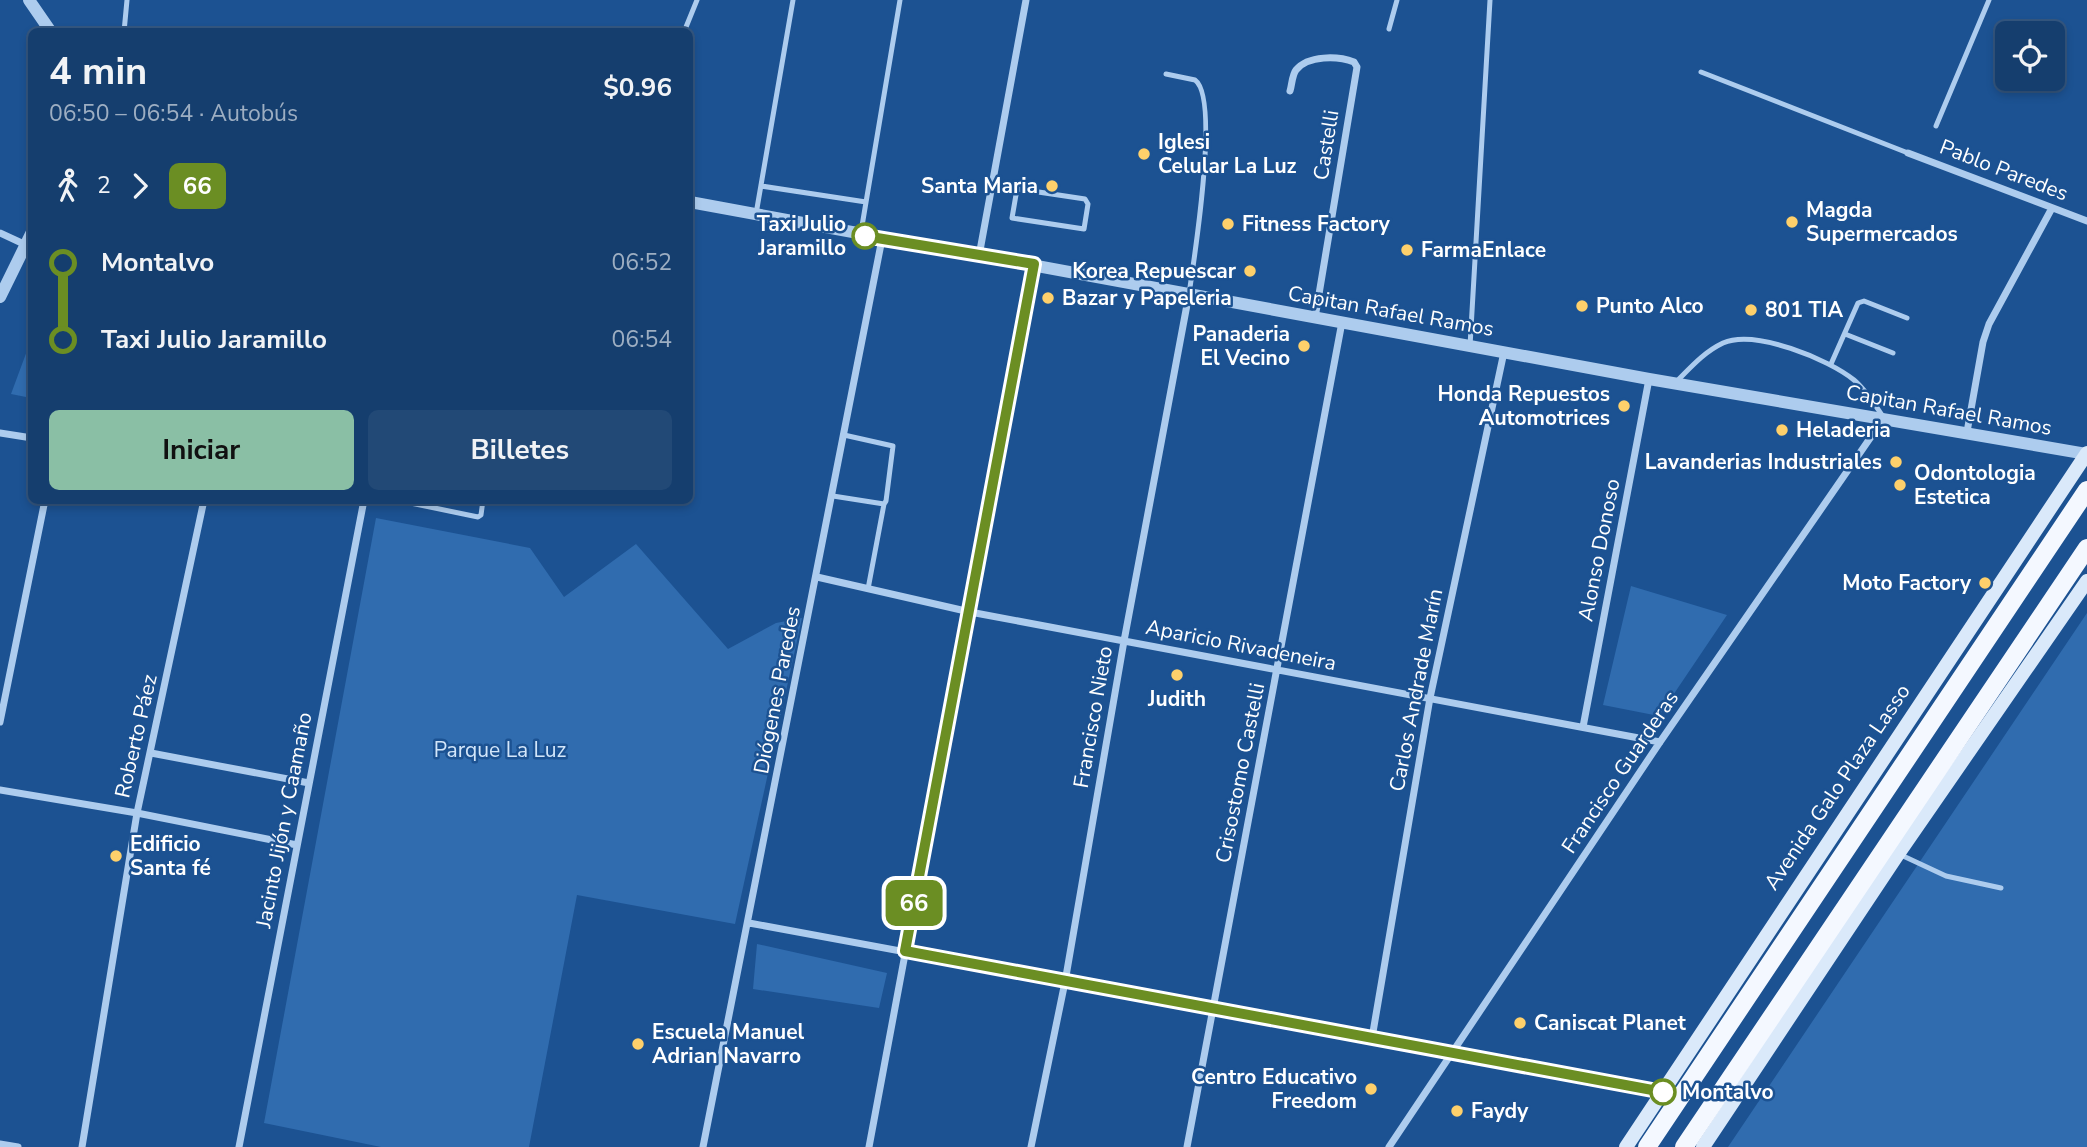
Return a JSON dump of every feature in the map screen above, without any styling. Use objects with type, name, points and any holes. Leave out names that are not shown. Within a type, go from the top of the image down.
[{"type":"main road","name":"Avenida Galo Plaza Lasso","points":[[1626,1147],[2087,454]]},
{"type":"main road","name":"Avenida Galo Plaza Lasso","points":[[1647,1147],[2087,490]]},
{"type":"main road","points":[[1684,1147],[2087,548]]},
{"type":"main road","points":[[1703,1147],[1898,853],[2087,581]]},
{"type":"street","points":[[29,0],[48,28]]},
{"type":"street","points":[[979,256],[1026,0]]},
{"type":"street","name":"Castelli","points":[[1290,92],[1295,71],[1308,61],[1337,58],[1354,62],[1357,67],[1315,318]]},
{"type":"street","name":"Pablo Paredes","points":[[1908,153],[2087,221]]},
{"type":"street","name":"Capitan Rafael Ramos","points":[[693,203],[1675,384],[2087,454]]},
{"type":"street","points":[[1967,432],[1983,342],[1989,324],[2052,208]]},
{"type":"street","points":[[0,233],[26,245]]},
{"type":"street","name":"Diógenes Paredes","points":[[703,1147],[882,239]]},
{"type":"street","points":[[0,297],[28,241]]},
{"type":"street","points":[[869,1147],[1034,264]]},
{"type":"street","name":"Francisco Nieto","points":[[1031,1147],[1065,982],[1124,641],[1189,294]]},
{"type":"street","name":"Crisostomo Castelli","points":[[1187,1147],[1342,322]]},
{"type":"street","name":"Carlos Andrade Marín","points":[[1372,1038],[1430,698],[1504,351]]},
{"type":"street","name":"Alonso Donoso","points":[[1583,727],[1649,379]]},
{"type":"street","name":"Francisco Guarderas","points":[[1389,1147],[1455,1053],[1660,742],[1884,418]]},
{"type":"street","points":[[0,433],[28,437]]},
{"type":"street","points":[[0,722],[44,504]]},
{"type":"street","name":"Roberto Páez","points":[[82,1147],[137,813],[203,504]]},
{"type":"street","name":"Jacinto Jijón y Caamaño","points":[[239,1147],[362,504]]},
{"type":"street","name":"Aparicio Rivadeneira","points":[[817,578],[970,612],[1660,742]]},
{"type":"street","points":[[151,753],[309,783]]},
{"type":"street","points":[[0,790],[137,813],[297,845]]},
{"type":"street","points":[[748,923],[1663,1092]]},
{"type":"street","points":[[0,1144],[18,1147]]},
{"type":"lane","points":[[124,28],[127,0]]},
{"type":"lane","points":[[686,28],[697,0]]},
{"type":"lane","points":[[755,216],[793,0]]},
{"type":"lane","points":[[860,235],[900,0]]},
{"type":"lane","points":[[1389,29],[1397,0]]},
{"type":"lane","points":[[1470,346],[1490,0]]},
{"type":"lane","points":[[1936,126],[1989,0]]},
{"type":"lane","points":[[1701,72],[1908,153]]},
{"type":"lane","points":[[1166,74],[1195,80],[1205,94],[1207,123],[1202,197],[1189,294]]},
{"type":"lane","points":[[992,185],[1085,199],[1088,204],[1084,229],[1012,218],[1017,189]]},
{"type":"lane","points":[[761,186],[866,202]]},
{"type":"lane","points":[[1831,364],[1861,301],[1906,318]]},
{"type":"lane","points":[[1845,334],[1893,353]]},
{"type":"lane","points":[[1675,384],[1699,359],[1724,342],[1737,339],[1774,345],[1831,364],[1857,383],[1884,418]]},
{"type":"lane","points":[[844,435],[893,446],[868,589]]},
{"type":"lane","points":[[833,496],[884,504]]},
{"type":"lane","points":[[415,504],[478,517],[481,515],[482,504]]},
{"type":"lane","points":[[1898,853],[1946,876],[2001,888]]},
{"type":"green space","points":[[28,348],[28,397],[11,394]]},
{"type":"green space","name":"Parque La Luz","points":[[376,518],[530,548],[564,597],[636,544],[728,649],[776,623],[802,618],[735,924],[577,895],[529,1147],[381,1147],[264,1123]]},
{"type":"green space","points":[[1631,586],[1727,615],[1659,716],[1603,705]]},
{"type":"green space","points":[[2087,613],[2087,1147],[1728,1147]]},
{"type":"green space","points":[[757,944],[887,973],[879,1008],[753,989]]},
{"type":"bus line","name":"66","points":[[865,236],[1034,264],[905,951],[1663,1092]]},
{"type":"place","name":"Iglesi Celular La Luz","points":[[1144,154]]},
{"type":"place","name":"Santa Maria","points":[[1052,186]]},
{"type":"place","name":"Magda Supermercados","points":[[1792,222]]},
{"type":"place","name":"Fitness Factory","points":[[1228,224]]},
{"type":"place","name":"Taxi Julio Jaramillo","points":[[865,236]]},
{"type":"place","name":"FarmaEnlace","points":[[1407,250]]},
{"type":"place","name":"Korea Repuescar","points":[[1250,271]]},
{"type":"place","name":"Bazar y Papeleria","points":[[1048,298]]},
{"type":"place","name":"Punto Alco","points":[[1582,306]]},
{"type":"place","name":"801 TIA","points":[[1751,310]]},
{"type":"place","name":"Panaderia El Vecino","points":[[1304,346]]},
{"type":"place","name":"Honda Repuestos Automotrices","points":[[1624,406]]},
{"type":"place","name":"Heladeria","points":[[1782,430]]},
{"type":"place","name":"Lavanderias Industriales","points":[[1896,462]]},
{"type":"place","name":"Odontologia Estetica","points":[[1900,485]]},
{"type":"place","name":"Moto Factory","points":[[1985,583]]},
{"type":"place","name":"Judith","points":[[1177,675]]},
{"type":"place","name":"Edificio Santa fé","points":[[116,856]]},
{"type":"place","name":"Caniscat Planet","points":[[1520,1023]]},
{"type":"place","name":"Escuela Manuel Adrian Navarro","points":[[638,1044]]},
{"type":"place","name":"Centro Educativo Freedom","points":[[1371,1089]]},
{"type":"place","name":"Montalvo","points":[[1663,1092]]},
{"type":"place","name":"Faydy","points":[[1457,1111]]}]
